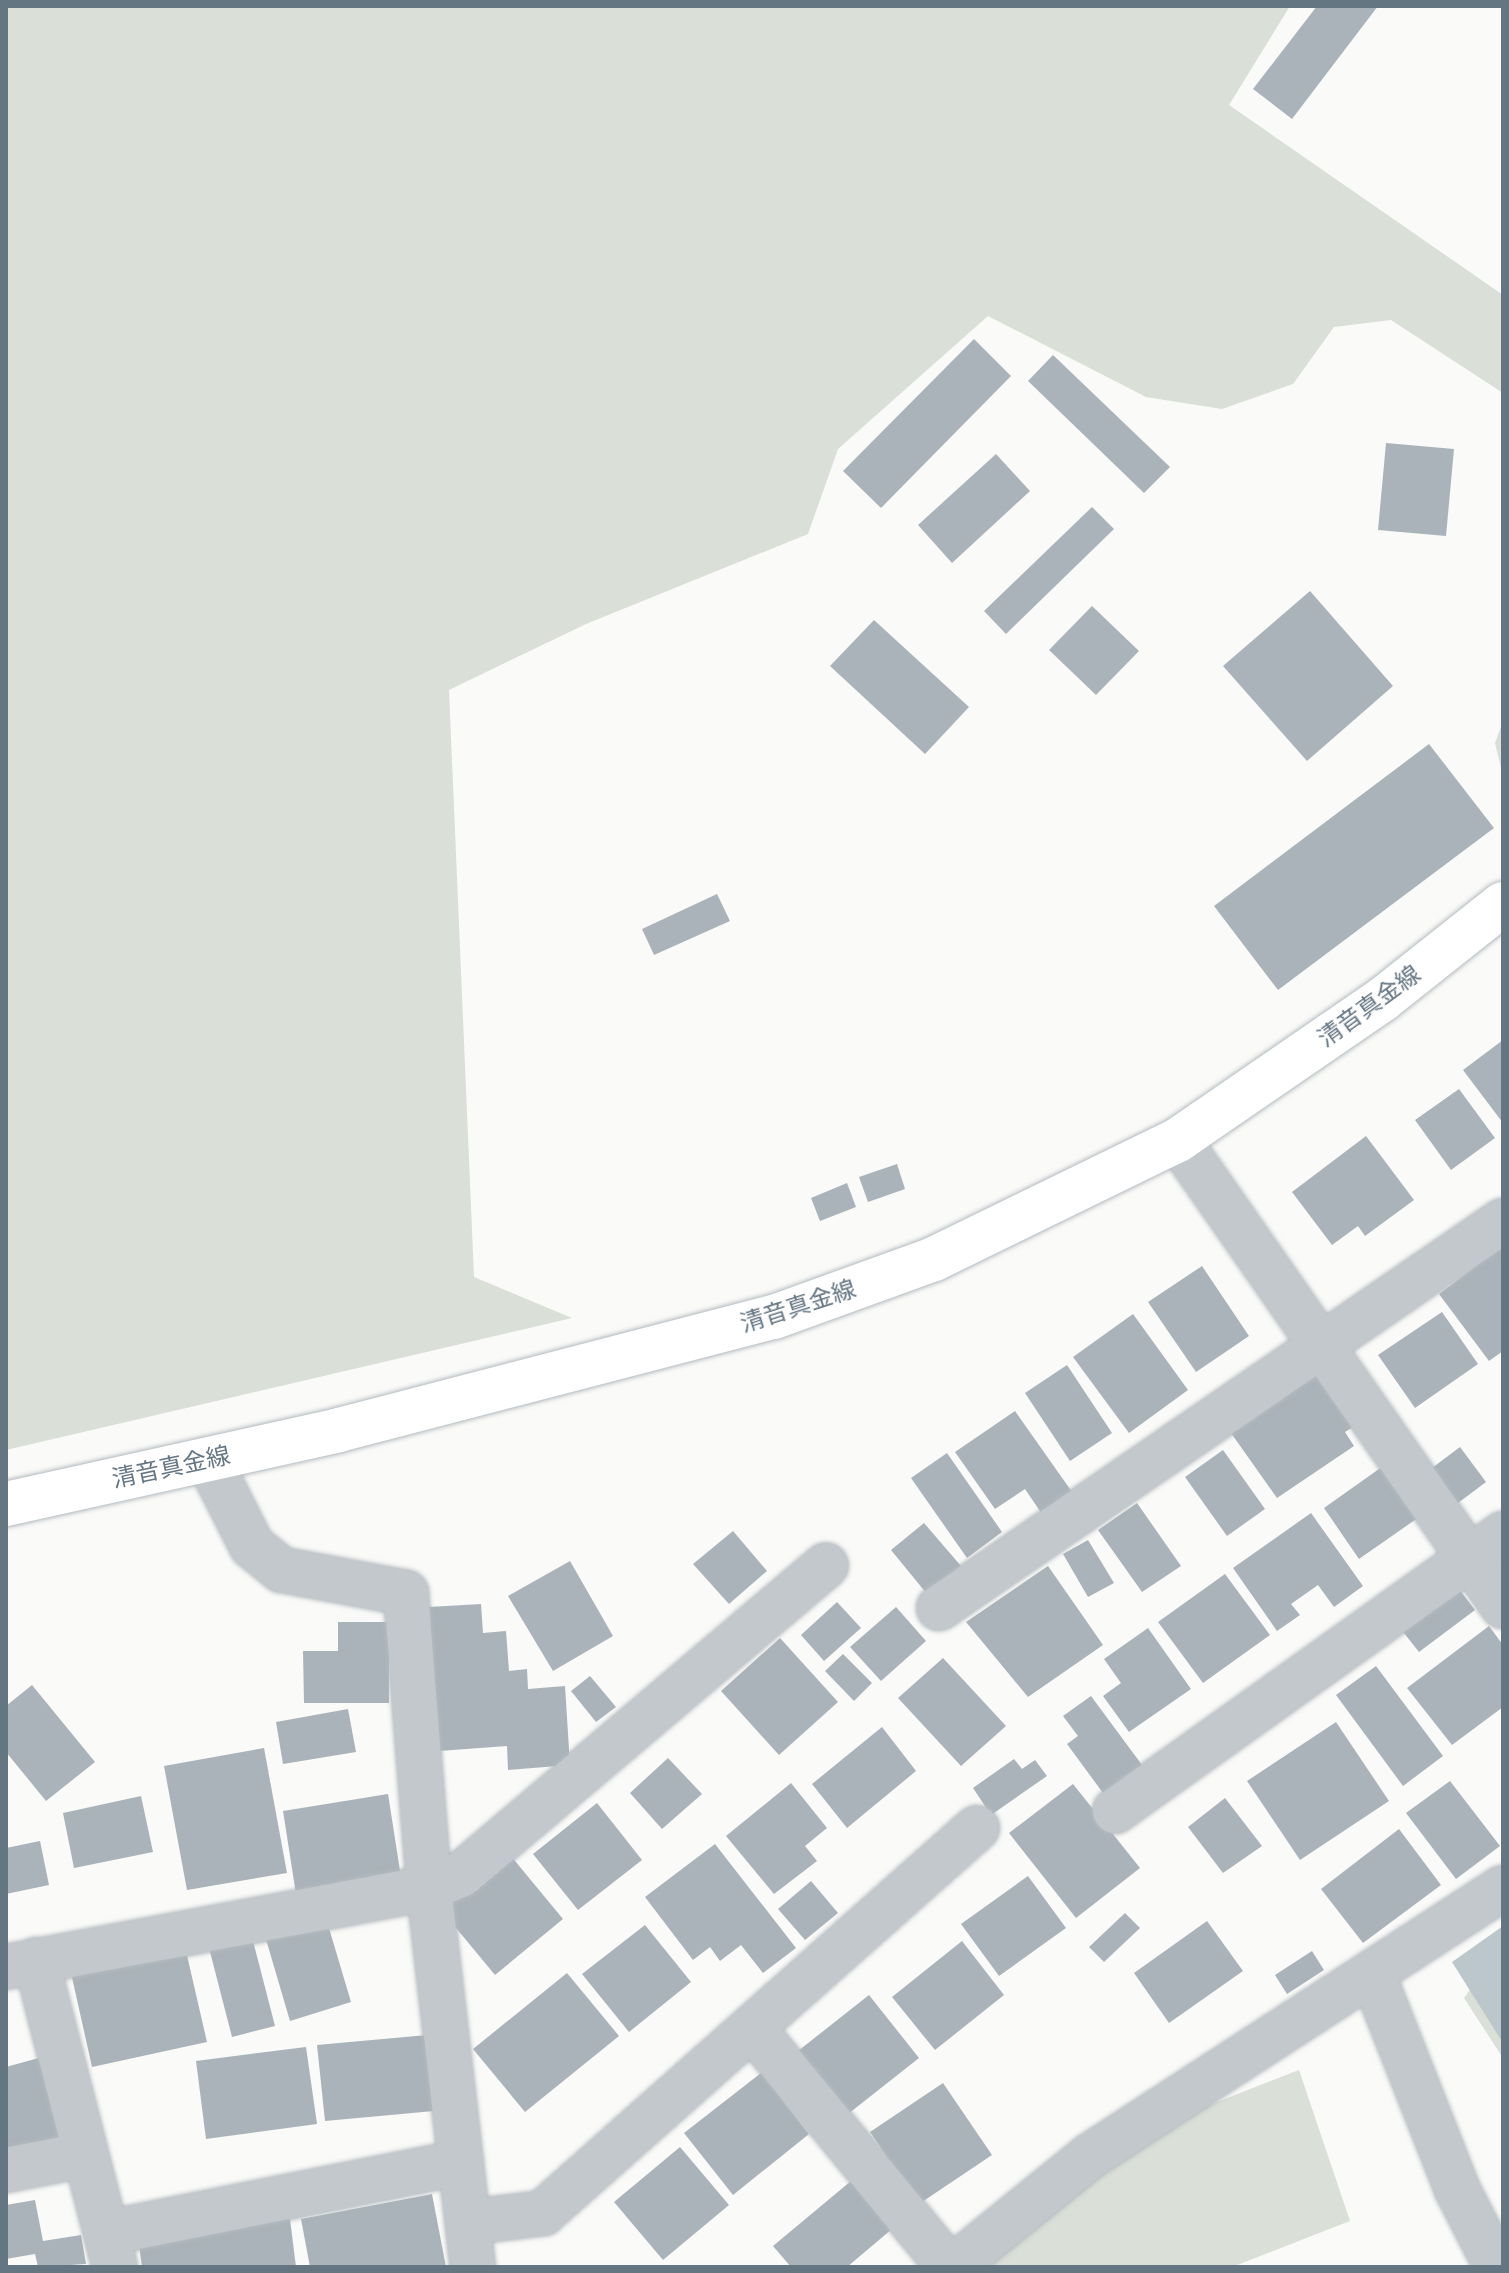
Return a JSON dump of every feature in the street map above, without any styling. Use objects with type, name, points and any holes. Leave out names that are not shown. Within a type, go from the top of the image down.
[{"type":"main road","name":"清音真金線","points":[[6,1504],[208,1459],[774,1317],[934,1259],[1178,1140],[1383,999],[1503,904]]},
{"type":"street","points":[[1178,1140],[1321,1345],[1486,1546],[1503,1606]]},
{"type":"street","points":[[939,1608],[1503,1221]]},
{"type":"street","points":[[208,1459],[252,1546],[282,1570],[406,1593],[429,1888],[473,2267]]},
{"type":"street","points":[[1115,1811],[1486,1546]]},
{"type":"street","points":[[461,2162],[111,2250],[21,1964],[429,1888],[462,1874],[826,1565]]},
{"type":"street","points":[[470,2222],[543,2213],[977,1828]]},
{"type":"street","points":[[753,2029],[951,2267],[1090,2156],[1374,1978],[1503,1888]]},
{"type":"street","points":[[1374,1978],[1457,2189],[1497,2267]]},
{"type":"street","points":[[6,2170],[83,2155]]},
{"type":"shaded area","points":[[6,6],[1290,6],[1229,105],[1503,295],[1503,393],[1391,320],[1334,327],[1293,384],[1222,409],[1146,397],[988,316],[838,449],[808,534],[586,624],[449,690],[474,1277],[572,1318],[6,1450]]},
{"type":"shaded area","points":[[1503,721],[1503,776],[1495,743]]},
{"type":"shaded area","points":[[1503,1926],[1503,2043],[1452,1962]]},
{"type":"shaded area","points":[[1503,1944],[1503,2058],[1464,1998]]},
{"type":"shaded area","points":[[1299,2070],[1350,2221],[1232,2267],[982,2267],[1163,2123]]},
{"type":"building","points":[[1317,6],[1378,6],[1292,119],[1253,89]]},
{"type":"building","points":[[974,339],[1011,376],[881,508],[843,471]]},
{"type":"building","points":[[1053,355],[1170,467],[1144,493],[1028,381]]},
{"type":"building","points":[[1386,443],[1454,449],[1446,536],[1378,530]]},
{"type":"building","points":[[996,454],[1030,491],[952,563],[918,525]]},
{"type":"building","points":[[1092,507],[1114,529],[1006,634],[984,611]]},
{"type":"building","points":[[1310,591],[1393,686],[1307,761],[1223,666]]},
{"type":"building","points":[[1092,606],[1139,651],[1096,695],[1049,650]]},
{"type":"building","points":[[874,620],[969,707],[925,754],[830,666]]},
{"type":"building","points":[[1429,744],[1494,828],[1278,990],[1214,906]]},
{"type":"building","points":[[717,894],[730,921],[654,955],[642,929]]},
{"type":"building","points":[[1503,1040],[1503,1123],[1463,1070]]},
{"type":"building","points":[[1459,1089],[1495,1138],[1451,1170],[1415,1120]]},
{"type":"building","points":[[1366,1136],[1414,1200],[1365,1236],[1358,1226],[1332,1245],[1292,1192]]},
{"type":"building","points":[[897,1164],[905,1189],[868,1202],[859,1177]]},
{"type":"building","points":[[847,1183],[856,1207],[820,1221],[811,1198]]},
{"type":"building","points":[[1503,1246],[1503,1351],[1489,1361],[1439,1294]]},
{"type":"building","points":[[1202,1266],[1249,1336],[1196,1372],[1148,1302]]},
{"type":"building","points":[[1442,1312],[1478,1364],[1415,1408],[1378,1355]]},
{"type":"building","points":[[1133,1314],[1188,1390],[1129,1433],[1073,1357]]},
{"type":"building","points":[[1067,1365],[1112,1433],[1070,1461],[1025,1393]]},
{"type":"building","points":[[1324,1369],[1361,1422],[1345,1432],[1354,1446],[1277,1498],[1231,1433]]},
{"type":"building","points":[[1015,1411],[1077,1499],[1046,1520],[1025,1489],[995,1509],[955,1452]]},
{"type":"building","points":[[1460,1447],[1486,1482],[1458,1503],[1432,1468]]},
{"type":"building","points":[[1223,1450],[1265,1509],[1227,1536],[1185,1477]]},
{"type":"building","points":[[947,1453],[1002,1532],[967,1558],[911,1478]]},
{"type":"building","points":[[1386,1464],[1422,1515],[1359,1559],[1324,1508]]},
{"type":"building","points":[[1137,1503],[1181,1566],[1142,1592],[1098,1530]]},
{"type":"building","points":[[1311,1513],[1363,1586],[1334,1607],[1318,1585],[1291,1604],[1300,1615],[1277,1631],[1233,1568]]},
{"type":"building","points":[[924,1523],[961,1566],[927,1594],[891,1550]]},
{"type":"building","points":[[733,1531],[767,1571],[729,1604],[693,1564]]},
{"type":"building","points":[[1088,1540],[1114,1583],[1088,1597],[1063,1554]]},
{"type":"building","points":[[570,1561],[613,1636],[553,1671],[508,1596]]},
{"type":"building","points":[[1048,1566],[1103,1645],[1028,1697],[966,1622]]},
{"type":"building","points":[[1225,1574],[1270,1635],[1203,1683],[1158,1622]]},
{"type":"building","points":[[1456,1585],[1475,1610],[1419,1652],[1400,1628]]},
{"type":"building","points":[[837,1602],[861,1628],[824,1661],[801,1635]]},
{"type":"building","points":[[481,1604],[483,1633],[506,1631],[509,1671],[527,1669],[528,1689],[565,1686],[570,1765],[508,1770],[507,1746],[439,1751],[429,1607]]},
{"type":"building","points":[[896,1607],[926,1641],[881,1681],[850,1647]]},
{"type":"building","points":[[338,1622],[389,1622],[389,1703],[304,1703],[303,1651],[338,1651]]},
{"type":"building","points":[[1489,1626],[1503,1645],[1503,1707],[1452,1745],[1407,1688]]},
{"type":"building","points":[[1148,1628],[1191,1689],[1129,1732],[1103,1696],[1121,1683],[1104,1659]]},
{"type":"building","points":[[780,1638],[838,1702],[779,1755],[721,1691]]},
{"type":"building","points":[[843,1654],[872,1683],[854,1701],[825,1671]]},
{"type":"building","points":[[943,1658],[1006,1726],[961,1766],[898,1698]]},
{"type":"building","points":[[1376,1666],[1443,1756],[1403,1786],[1336,1695]]},
{"type":"building","points":[[590,1676],[616,1707],[596,1722],[571,1691]]},
{"type":"building","points":[[32,1685],[95,1762],[46,1801],[6,1752],[6,1706]]},
{"type":"building","points":[[1091,1696],[1142,1765],[1103,1793],[1067,1744],[1078,1736],[1063,1716]]},
{"type":"building","points":[[348,1709],[356,1752],[283,1764],[276,1722]]},
{"type":"building","points":[[1336,1722],[1389,1801],[1300,1860],[1247,1781]]},
{"type":"building","points":[[882,1727],[916,1771],[847,1828],[812,1784]]},
{"type":"building","points":[[264,1748],[287,1873],[187,1890],[164,1766]]},
{"type":"building","points":[[668,1758],[702,1794],[662,1829],[630,1793]]},
{"type":"building","points":[[1014,1759],[1022,1769],[1035,1760],[1047,1776],[991,1815],[973,1788]]},
{"type":"building","points":[[1450,1781],[1500,1846],[1456,1879],[1406,1813]]},
{"type":"building","points":[[791,1783],[827,1828],[805,1846],[817,1861],[774,1894],[726,1836]]},
{"type":"building","points":[[1073,1784],[1140,1868],[1076,1918],[1009,1833]]},
{"type":"building","points":[[388,1794],[401,1877],[296,1894],[283,1811]]},
{"type":"building","points":[[141,1796],[153,1852],[74,1868],[63,1813]]},
{"type":"building","points":[[1225,1798],[1262,1846],[1223,1873],[1188,1827]]},
{"type":"building","points":[[597,1803],[642,1860],[578,1910],[533,1854]]},
{"type":"building","points":[[1399,1829],[1441,1885],[1363,1943],[1321,1889]]},
{"type":"building","points":[[40,1841],[49,1885],[6,1894],[6,1848]]},
{"type":"building","points":[[715,1844],[796,1948],[763,1973],[741,1945],[720,1961],[710,1947],[693,1960],[645,1897]]},
{"type":"building","points":[[505,1849],[563,1919],[495,1975],[437,1905]]},
{"type":"building","points":[[1028,1876],[1066,1928],[999,1976],[961,1924]]},
{"type":"building","points":[[811,1881],[838,1913],[805,1940],[778,1909]]},
{"type":"building","points":[[1125,1913],[1140,1928],[1104,1962],[1089,1947]]},
{"type":"building","points":[[326,1918],[351,2002],[290,2021],[265,1936]]},
{"type":"building","points":[[1207,1921],[1243,1971],[1169,2023],[1134,1973]]},
{"type":"building","points":[[645,1925],[691,1982],[629,2032],[582,1974]]},
{"type":"building","points":[[251,1933],[275,2026],[232,2037],[208,1944]]},
{"type":"building","points":[[183,1938],[207,2042],[92,2067],[69,1964]]},
{"type":"building","points":[[962,1941],[1004,1995],[935,2050],[892,1997]]},
{"type":"building","points":[[1312,1951],[1324,1970],[1287,1994],[1275,1975]]},
{"type":"building","points":[[567,1973],[619,2036],[525,2112],[473,2049]]},
{"type":"building","points":[[869,1995],[919,2058],[848,2114],[798,2051]]},
{"type":"building","points":[[427,2035],[434,2111],[325,2121],[317,2045]]},
{"type":"building","points":[[306,2047],[317,2124],[206,2139],[196,2061]]},
{"type":"building","points":[[46,2056],[69,2140],[6,2158],[6,2067]]},
{"type":"building","points":[[761,2073],[809,2134],[733,2195],[684,2133]]},
{"type":"building","points":[[943,2083],[992,2155],[919,2204],[870,2132]]},
{"type":"building","points":[[680,2147],[729,2205],[663,2260],[614,2202]]},
{"type":"building","points":[[851,2181],[892,2229],[847,2267],[791,2267],[773,2246]]},
{"type":"building","points":[[432,2194],[446,2267],[310,2267],[301,2219]]},
{"type":"building","points":[[35,2200],[43,2241],[81,2235],[86,2264],[38,2267],[35,2254],[6,2259],[6,2205]]},
{"type":"building","points":[[290,2219],[296,2267],[142,2267],[138,2238]]}]
